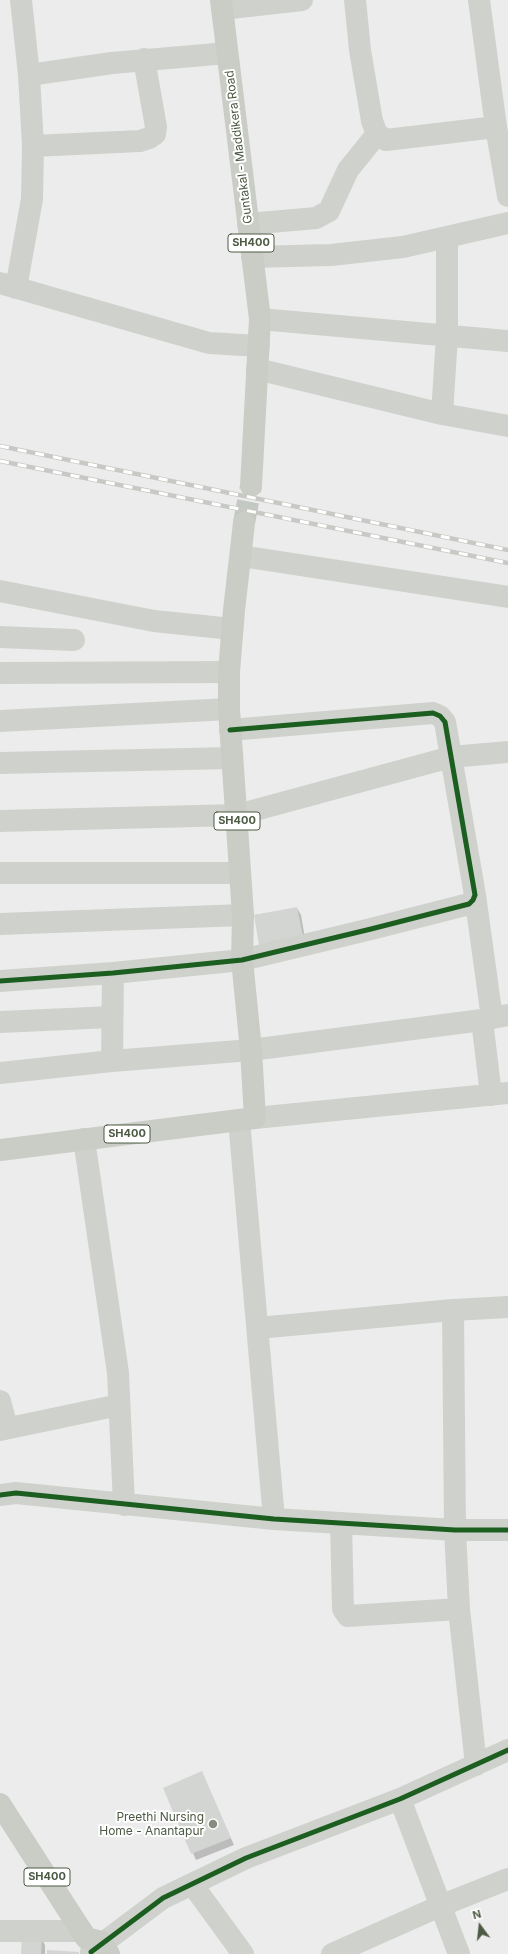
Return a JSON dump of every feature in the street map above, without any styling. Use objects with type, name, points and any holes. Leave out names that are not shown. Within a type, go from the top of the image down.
[{"type":"main road","name":"Guntakal - Maddikera Road","points":[[222,4],[260,319],[251,486]]},
{"type":"main road","name":"SH400","points":[[0,1150],[247,1119],[251,1050],[242,960],[243,915],[229,720],[229,672],[232,629],[244,523]]},
{"type":"main road","name":"SH400","points":[[0,1804],[93,1945]]},
{"type":"street","points":[[21,0],[29,75],[33,146],[32,199],[8,286],[209,343],[259,346]]},
{"type":"street","points":[[222,4],[302,0]]},
{"type":"street","points":[[355,0],[360,50],[371,113],[377,134],[386,140],[496,127]]},
{"type":"street","points":[[479,0],[496,127],[508,196]]},
{"type":"street","points":[[29,75],[144,59],[228,53]]},
{"type":"street","points":[[33,146],[140,141],[155,134],[156,127],[144,59]]},
{"type":"street","points":[[248,224],[316,218],[329,211],[348,170],[377,134]]},
{"type":"street","points":[[252,257],[332,255],[403,247],[508,223]]},
{"type":"street","points":[[442,414],[447,336],[447,238]]},
{"type":"street","points":[[260,319],[508,341]]},
{"type":"street","points":[[257,369],[442,414],[508,426]]},
{"type":"street","points":[[241,556],[508,597]]},
{"type":"street","points":[[0,591],[154,621],[232,629]]},
{"type":"street","points":[[0,637],[74,640]]},
{"type":"street","points":[[0,672],[229,672]]},
{"type":"street","points":[[0,721],[229,720],[433,713],[440,716],[445,722],[475,895],[494,1018],[499,1094],[247,1119],[258,1328],[274,1519]]},
{"type":"street","points":[[0,821],[237,815],[451,757],[508,752]]},
{"type":"street","points":[[0,763],[232,758]]},
{"type":"street","points":[[0,873],[240,873]]},
{"type":"street","points":[[0,981],[113,973],[242,960],[470,904],[475,895]]},
{"type":"street","points":[[0,924],[243,915]]},
{"type":"street","points":[[112,1061],[113,973]]},
{"type":"street","points":[[0,1022],[112,1017]]},
{"type":"street","points":[[0,1073],[112,1061],[251,1050],[494,1018]]},
{"type":"street","points":[[84,1139],[118,1373],[124,1505]]},
{"type":"street","points":[[258,1328],[453,1310],[508,1307]]},
{"type":"street","points":[[453,1310],[455,1530],[459,1609],[476,1765]]},
{"type":"street","points":[[0,1401],[3,1429],[119,1405]]},
{"type":"street","points":[[0,1495],[16,1493],[274,1519],[455,1530],[508,1530]]},
{"type":"street","points":[[341,1523],[343,1609],[348,1616],[459,1609]]},
{"type":"street","points":[[0,1931],[93,1945],[163,1898],[246,1858],[400,1799],[508,1750]]},
{"type":"street","points":[[400,1799],[459,1954]]},
{"type":"street","points":[[332,1954],[440,1906],[508,1879]]},
{"type":"street","points":[[192,1884],[243,1954]]},
{"type":"building","points":[[297,907],[303,937],[259,945],[254,915]]},
{"type":"building","points":[[202,1771],[231,1838],[191,1854],[163,1788]]},
{"type":"building","points":[[22,1935],[42,1937],[41,1954],[21,1954]]},
{"type":"building","points":[[47,1950],[79,1952],[79,1954],[47,1954]]},
{"type":"tunnel","points":[[244,523],[251,486]]},
{"type":"railway","points":[[0,446],[508,550]]},
{"type":"railway","points":[[0,461],[508,563]]},
{"type":"cycle path","points":[[0,981],[113,973],[242,960],[469,904],[473,900],[475,895],[445,722],[440,716],[433,713],[230,730]]},
{"type":"cycle path","points":[[0,1495],[16,1493],[274,1519],[455,1530],[508,1530]]},
{"type":"cycle path","points":[[91,1952],[163,1898],[246,1858],[400,1799],[508,1750]]},
{"type":"place","name":"Preethi Nursing Home - Anantapur","points":[[213,1824]]}]
